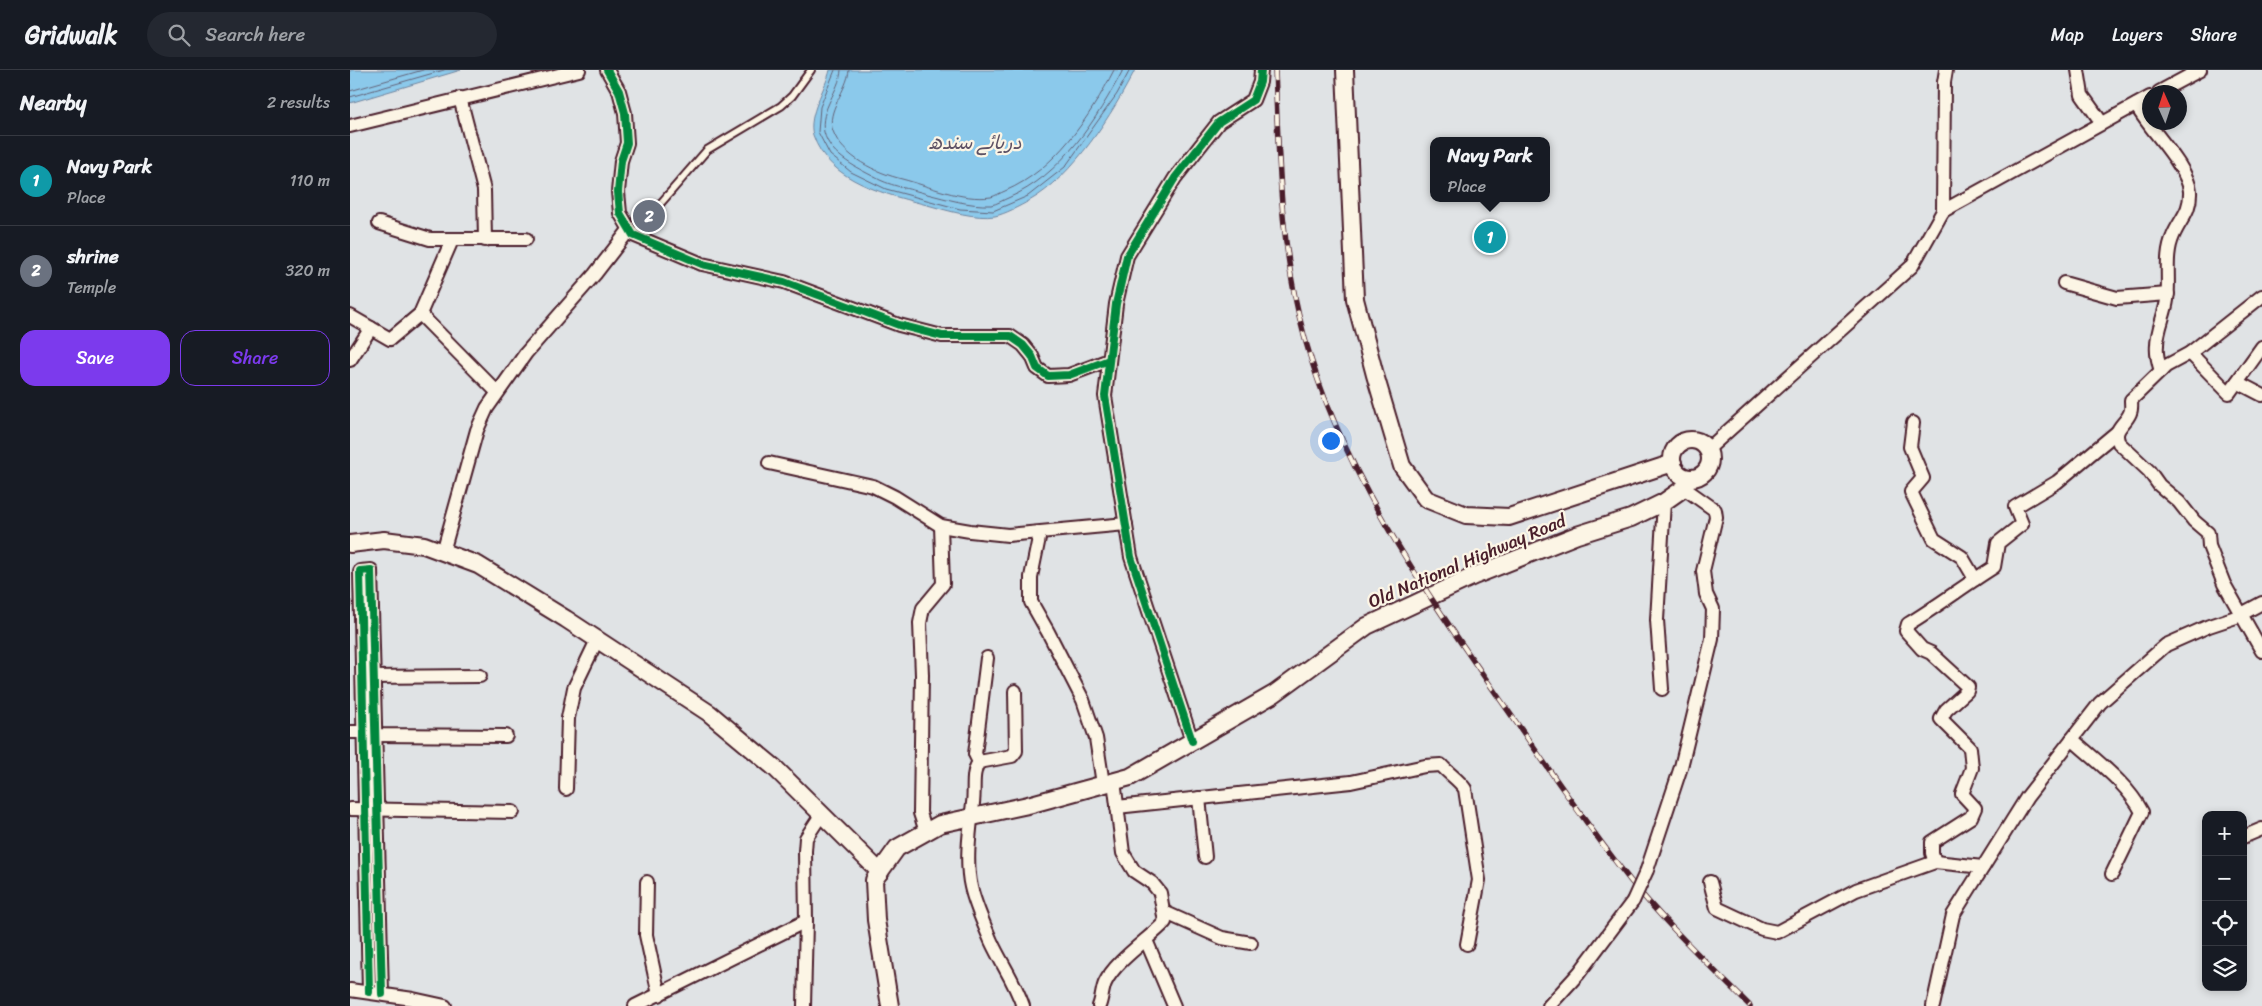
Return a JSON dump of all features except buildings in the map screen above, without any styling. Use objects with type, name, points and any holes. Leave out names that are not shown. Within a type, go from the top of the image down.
[{"type":"main road","points":[[1344,70],[1356,299],[1375,375],[1402,466],[1426,499],[1466,515],[1508,517],[1673,463]]},
{"type":"main road","points":[[1688,441],[1695,441],[1708,449],[1709,467],[1700,476],[1686,483],[1673,463],[1676,449],[1688,441]]},
{"type":"main road","name":"Old National Highway Road","points":[[890,1006],[876,920],[874,880],[897,848],[940,824],[1028,805],[1130,776],[1274,694],[1367,626],[1380,619],[1474,576],[1577,535],[1632,518],[1664,502],[1686,483]]},
{"type":"main road","points":[[350,544],[384,540],[424,545],[478,565],[709,713],[775,768],[880,872]]},
{"type":"street","points":[[350,126],[579,70]]},
{"type":"street","points":[[606,70],[619,91],[625,113],[627,143],[621,161],[618,192],[620,212],[631,233],[702,264],[784,282],[899,325],[942,336],[1010,336],[1023,345],[1032,356],[1037,368],[1048,376],[1069,374],[1109,360]]},
{"type":"street","points":[[1192,741],[1131,557],[1105,396],[1116,304],[1127,256],[1176,178],[1219,122],[1253,100],[1260,82],[1261,70]]},
{"type":"street","points":[[1708,449],[1912,266],[1943,210],[1944,82],[1946,70]]},
{"type":"street","points":[[2078,70],[2082,95],[2102,123]]},
{"type":"street","points":[[2171,85],[2200,70]]},
{"type":"street","points":[[460,98],[484,190],[485,240]]},
{"type":"street","points":[[1943,210],[2142,102]]},
{"type":"street","points":[[2136,105],[2144,118],[2168,147],[2190,190],[2188,212],[2173,236],[2169,250],[2168,294],[2157,342],[2160,371]]},
{"type":"street","points":[[379,223],[418,236],[452,240],[526,239]]},
{"type":"street","points":[[443,552],[477,430],[497,392],[526,353],[631,233]]},
{"type":"street","points":[[350,316],[390,339],[420,314],[452,240]]},
{"type":"street","points":[[2064,283],[2117,298],[2168,294]]},
{"type":"street","points":[[1935,862],[1932,853],[1932,842],[1971,817],[1975,808],[1962,794],[1972,768],[1970,748],[1941,720],[1946,710],[1968,691],[1968,687],[1932,653],[1922,648],[1906,631],[1908,624],[1948,600],[1994,567],[1998,543],[2022,524],[2015,508],[2057,482],[2116,432],[2130,413],[2131,400],[2160,371],[2190,353],[2262,296]]},
{"type":"street","points":[[420,314],[497,392]]},
{"type":"street","points":[[350,360],[371,328]]},
{"type":"street","points":[[2190,353],[2229,393],[2262,347]]},
{"type":"street","points":[[2237,382],[2262,395]]},
{"type":"street","points":[[1913,422],[1910,447],[1923,478],[1911,492],[1934,539],[1962,557],[1975,579]]},
{"type":"street","points":[[2116,432],[2119,443],[2149,471],[2159,485],[2179,502],[2186,513],[2208,533],[2209,546],[2224,584],[2262,651]]},
{"type":"street","points":[[769,463],[873,486],[895,496],[941,526],[1008,535],[1126,524]]},
{"type":"street","points":[[1549,1006],[1580,974],[1633,901],[1647,870],[1681,766],[1712,639],[1712,609],[1706,594],[1703,571],[1716,517],[1715,510],[1686,483]]},
{"type":"street","points":[[1662,689],[1657,620],[1664,502]]},
{"type":"street","points":[[926,832],[920,813],[922,674],[920,623],[923,608],[943,584],[941,526]]},
{"type":"street","points":[[1040,533],[1031,577],[1030,602],[1048,632],[1083,700],[1117,807],[1123,853],[1134,871],[1152,884],[1160,893],[1164,912],[1165,922],[1125,958],[1106,982],[1099,1006]]},
{"type":"street","points":[[368,677],[356,642],[360,571],[371,570],[368,677],[376,993]]},
{"type":"street","points":[[1933,1006],[1953,915],[2027,797],[2100,703],[2166,645],[2240,615],[2262,603]]},
{"type":"street","points":[[566,789],[568,718],[574,688],[597,640]]},
{"type":"street","points":[[979,762],[975,754],[986,658]]},
{"type":"street","points":[[368,677],[480,676]]},
{"type":"street","points":[[1015,691],[1016,751],[1012,756],[979,762],[974,769],[975,791],[971,818],[969,856],[971,886],[992,942],[1017,987],[1023,1006]]},
{"type":"street","points":[[350,732],[506,736]]},
{"type":"street","points":[[2072,739],[2114,778],[2137,802],[2142,812],[2112,874]]},
{"type":"street","points":[[1117,807],[1352,782],[1425,766],[1441,765],[1465,789],[1479,880],[1467,944]]},
{"type":"street","points":[[1199,798],[1205,857]]},
{"type":"street","points":[[350,809],[513,812]]},
{"type":"street","points":[[804,1006],[806,838],[821,815]]},
{"type":"street","points":[[2247,836],[2262,829]]},
{"type":"street","points":[[1710,882],[1717,908],[1762,929],[1777,932],[1856,890],[1935,862],[1983,867]]},
{"type":"street","points":[[647,882],[646,935],[659,994]]},
{"type":"street","points":[[1164,912],[1222,938],[1251,943]]},
{"type":"street","points":[[634,1006],[806,921]]},
{"type":"street","points":[[1146,940],[1174,1006]]},
{"type":"street","points":[[350,990],[445,1006]]},
{"type":"lane","points":[[631,233],[708,150],[781,106],[792,96],[811,70]]},
{"type":"water","points":[[350,70],[461,70],[350,103]]},
{"type":"water","name":"دریائے سندھ","points":[[830,70],[1135,70],[1090,143],[1061,176],[1045,190],[1025,203],[1003,214],[988,217],[954,212],[879,191],[846,176],[832,165],[821,151],[813,135],[812,127],[815,110]]},
{"type":"railway","points":[[1275,70],[1282,205],[1290,272],[1297,305],[1305,339],[1321,388],[1340,435],[1362,480],[1412,568],[1562,789],[1630,880],[1688,944],[1750,1006]]},
{"type":"cycle path","points":[[607,70],[619,91],[625,113],[627,143],[621,161],[618,192],[620,213],[633,235],[702,264],[784,282],[899,325],[942,336],[1010,336],[1023,345],[1032,356],[1037,368],[1048,376],[1069,375],[1109,360]]},
{"type":"cycle path","points":[[1192,741],[1131,557],[1105,396],[1116,304],[1127,256],[1175,178],[1219,122],[1253,100],[1260,82],[1261,70]]},
{"type":"cycle path","points":[[369,992],[360,571],[371,570],[382,994]]},
{"type":"place","name":"shrine","points":[[649,216]]},
{"type":"place","name":"Navy Park","points":[[1490,237]]}]
